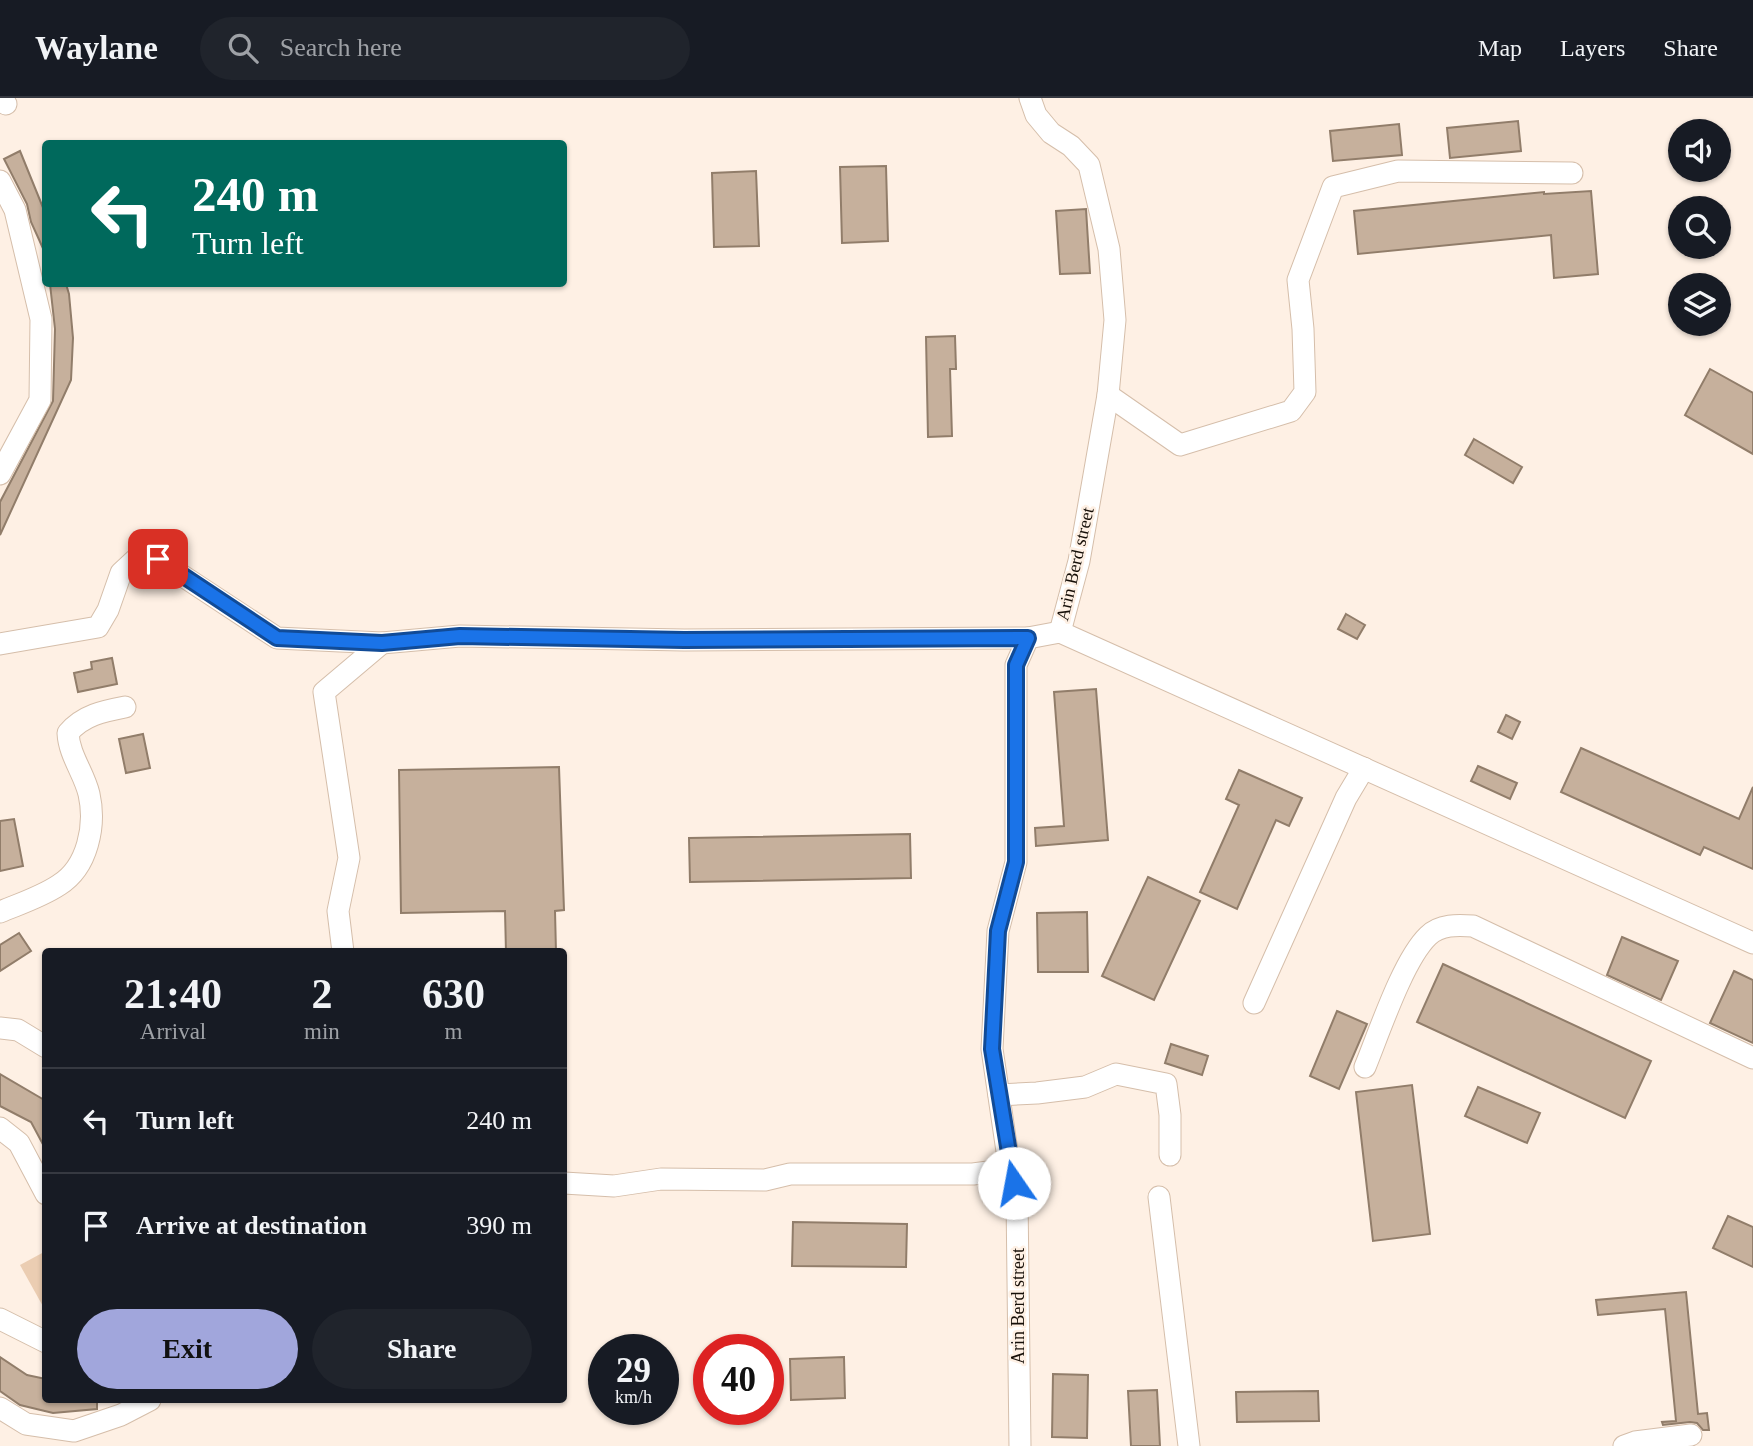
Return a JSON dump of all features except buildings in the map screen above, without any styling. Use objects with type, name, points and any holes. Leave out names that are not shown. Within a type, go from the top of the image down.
[{"type":"street","name":"Arin Berd street","points":[[1020,1446],[1017,1197],[992,1049],[998,931],[1016,862],[1016,665],[1028,638],[1060,632],[1079,561],[1108,395],[1115,320],[1109,249],[1089,165],[1071,146],[1051,133],[1037,116],[1030,98]]},
{"type":"street","points":[[1108,395],[1180,444],[1291,411],[1305,392],[1298,280],[1333,187],[1398,171],[1572,173]]},
{"type":"street","points":[[0,181],[15,210],[41,319],[40,400],[0,474]]},
{"type":"street","points":[[0,644],[98,627],[121,573],[135,560],[158,559],[277,638],[382,643],[460,636],[684,640],[1028,638]]},
{"type":"street","points":[[1060,632],[1753,943]]},
{"type":"street","points":[[343,948],[338,911],[349,858],[324,692],[382,643]]},
{"type":"street","points":[[0,912],[61,885],[83,858],[93,827],[89,793],[69,744],[68,733],[91,715],[125,707]]},
{"type":"street","points":[[1254,1003],[1346,798],[1364,768]]},
{"type":"street","points":[[1365,1067],[1410,959],[1429,934],[1453,924],[1473,926],[1753,1058]]},
{"type":"street","points":[[0,1028],[18,1030],[42,1045]]},
{"type":"street","points":[[999,1095],[1085,1087],[1116,1074],[1166,1084],[1170,1115],[1170,1155]]},
{"type":"street","points":[[0,1129],[19,1143],[42,1186]]},
{"type":"street","points":[[567,1183],[614,1186],[661,1179],[765,1180],[790,1174],[973,1174],[1011,1168]]},
{"type":"street","points":[[1159,1197],[1189,1446]]},
{"type":"street","points":[[0,1319],[42,1340]]},
{"type":"street","points":[[0,1408],[26,1424],[74,1431],[121,1415],[144,1403]]},
{"type":"street","points":[[1624,1446],[1635,1442],[1691,1435]]},
{"type":"shaded area","points":[[42,1253],[42,1305],[20,1265]]},
{"type":"route","points":[[158,559],[277,638],[382,643],[460,636],[684,640],[1028,638],[1016,665],[1016,862],[998,931],[993,996],[992,1049],[1014,1183]]}]
